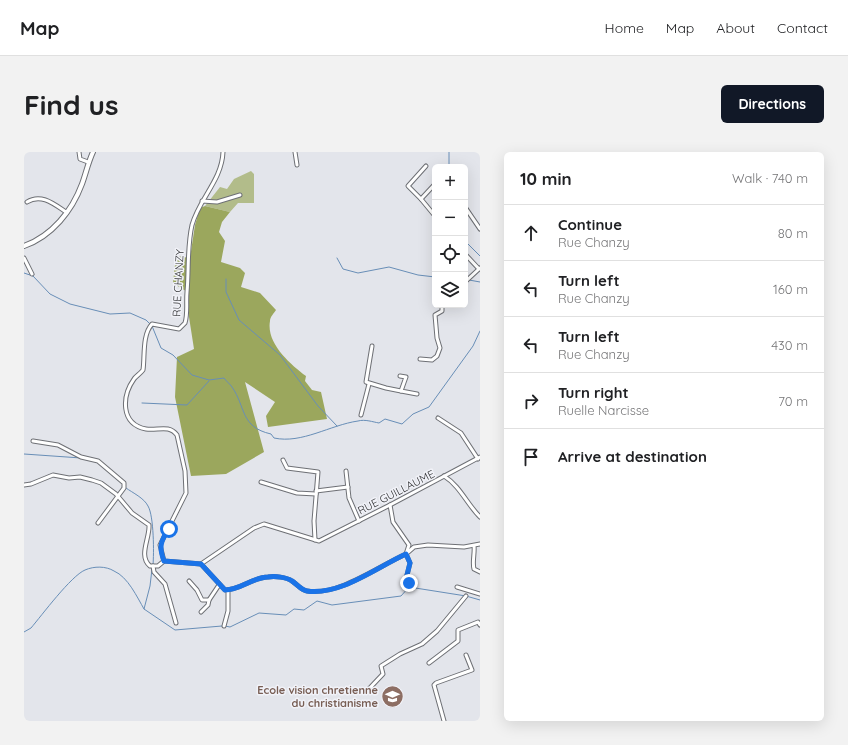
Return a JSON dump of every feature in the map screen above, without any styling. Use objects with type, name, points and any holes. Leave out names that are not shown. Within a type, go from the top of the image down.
[{"type":"street","points":[[79,152],[80,159],[88,162]]},
{"type":"street","points":[[24,246],[36,241],[54,228],[74,203],[83,183],[88,162],[93,152]]},
{"type":"street","name":"RUE CHANZY","points":[[164,561],[160,546],[186,493],[185,472],[178,435],[168,428],[146,428],[136,424],[128,418],[124,406],[128,391],[135,378],[143,370],[145,337],[148,328],[152,324],[156,323],[179,329],[185,323],[187,317],[192,225],[202,201],[219,172],[223,152]]},
{"type":"street","points":[[295,152],[297,165]]},
{"type":"street","points":[[426,166],[408,186],[432,212]]},
{"type":"street","points":[[421,199],[432,187]]},
{"type":"street","points":[[202,201],[217,202],[240,195]]},
{"type":"street","points":[[27,202],[34,199],[45,199],[66,212]]},
{"type":"street","points":[[468,211],[480,229]]},
{"type":"street","points":[[468,257],[479,268],[468,279]]},
{"type":"street","points":[[24,258],[32,274]]},
{"type":"street","points":[[420,359],[432,360],[437,356],[440,348],[436,338],[435,315],[442,311],[442,308]]},
{"type":"street","points":[[372,346],[365,381],[369,384],[417,394]]},
{"type":"street","points":[[400,376],[406,377],[401,391]]},
{"type":"street","points":[[361,415],[369,384]]},
{"type":"street","points":[[438,418],[461,433],[479,458]]},
{"type":"street","points":[[34,441],[58,445],[81,458],[98,461],[125,484],[124,488],[98,523]]},
{"type":"street","name":"RUE GUILLAUME","points":[[317,540],[359,521],[479,458]]},
{"type":"street","points":[[24,485],[32,484],[53,475],[69,478],[80,477],[101,483],[118,496],[132,513],[149,525],[150,532],[144,557],[145,562],[150,566],[158,566],[164,561],[201,564],[254,528],[264,524],[317,540],[314,521],[318,472],[287,468],[284,460]]},
{"type":"street","points":[[346,471],[349,498],[359,521]]},
{"type":"street","points":[[444,476],[455,485],[471,508],[480,517]]},
{"type":"street","points":[[261,482],[297,493],[316,493],[348,487]]},
{"type":"street","points":[[390,505],[394,522],[409,545],[406,554],[410,563],[407,575],[409,587]]},
{"type":"street","points":[[201,564],[225,590],[234,590],[261,577],[273,576],[290,580],[305,591],[316,592],[333,588],[358,579],[383,564],[406,554],[414,546],[428,545],[464,548],[480,544]]},
{"type":"street","points":[[474,546],[475,554],[473,566],[474,569],[480,572]]},
{"type":"street","points":[[153,566],[154,572],[165,584],[176,622]]},
{"type":"street","points":[[189,581],[197,590],[202,600],[209,600]]},
{"type":"street","points":[[201,612],[208,605],[209,600],[219,585]]},
{"type":"street","points":[[457,587],[480,594]]},
{"type":"street","points":[[224,626],[228,611],[228,590]]},
{"type":"street","points":[[366,692],[383,674],[381,666],[400,654],[422,644],[437,631],[466,596]]},
{"type":"street","points":[[429,663],[458,641],[458,630],[478,622],[480,625]]},
{"type":"street","points":[[444,721],[434,685],[473,669],[466,655]]},
{"type":"green space","points":[[251,171],[254,174],[254,203],[238,203],[230,212],[205,206],[220,187],[227,189],[234,179]]},
{"type":"green space","points":[[205,206],[230,212],[222,222],[219,232],[225,241],[221,262],[240,268],[245,273],[241,287],[260,293],[276,310],[270,320],[270,329],[275,345],[293,365],[306,376],[305,381],[312,390],[321,392],[327,419],[268,427],[266,416],[275,402],[245,382],[264,452],[226,474],[191,476],[175,397],[177,357],[194,349],[189,317],[189,293],[173,283],[176,256],[190,258],[195,225],[200,208]]},
{"type":"waterway","points":[[449,152],[449,164]]},
{"type":"waterway","points":[[468,244],[480,256]]},
{"type":"waterway","points":[[337,258],[343,269],[358,273],[389,267],[418,275],[432,277]]},
{"type":"waterway","points":[[24,273],[33,276],[50,294],[70,304],[110,314],[130,313],[146,320],[150,324]]},
{"type":"waterway","points":[[226,279],[226,292],[239,320],[280,355],[318,406],[337,426]]},
{"type":"waterway","points":[[469,280],[480,282]]},
{"type":"waterway","points":[[152,326],[161,348],[173,355],[192,375],[209,380],[224,378],[232,387],[245,415],[254,427],[271,434],[274,438],[284,439],[306,436],[361,420],[379,423],[385,419],[402,424],[413,414],[429,407],[473,346],[480,331]]},
{"type":"waterway","points":[[142,403],[187,405],[209,381]]},
{"type":"waterway","points":[[24,454],[81,458]]},
{"type":"waterway","points":[[126,488],[144,501],[150,511],[153,535],[153,565]]},
{"type":"waterway","points":[[24,632],[31,628],[72,580],[85,570],[92,568],[107,568],[119,574],[128,582],[144,609]]},
{"type":"waterway","points":[[152,569],[150,586],[144,609],[175,630],[222,626]]},
{"type":"waterway","points":[[225,626],[230,627],[259,613],[286,615],[294,609],[304,610],[317,601],[332,605],[401,596],[409,587],[466,596],[480,600]]},
{"type":"place","name":"Ecole vision chretienne du christianisme","points":[[393,696]]},
{"type":"route","points":[[169,529],[163,537],[160,546],[164,561],[181,564],[201,564],[215,582],[225,590],[234,590],[261,577],[273,576],[290,580],[305,591],[316,592],[342,586],[358,579],[383,564],[406,554],[410,563],[407,575],[409,583]]}]
